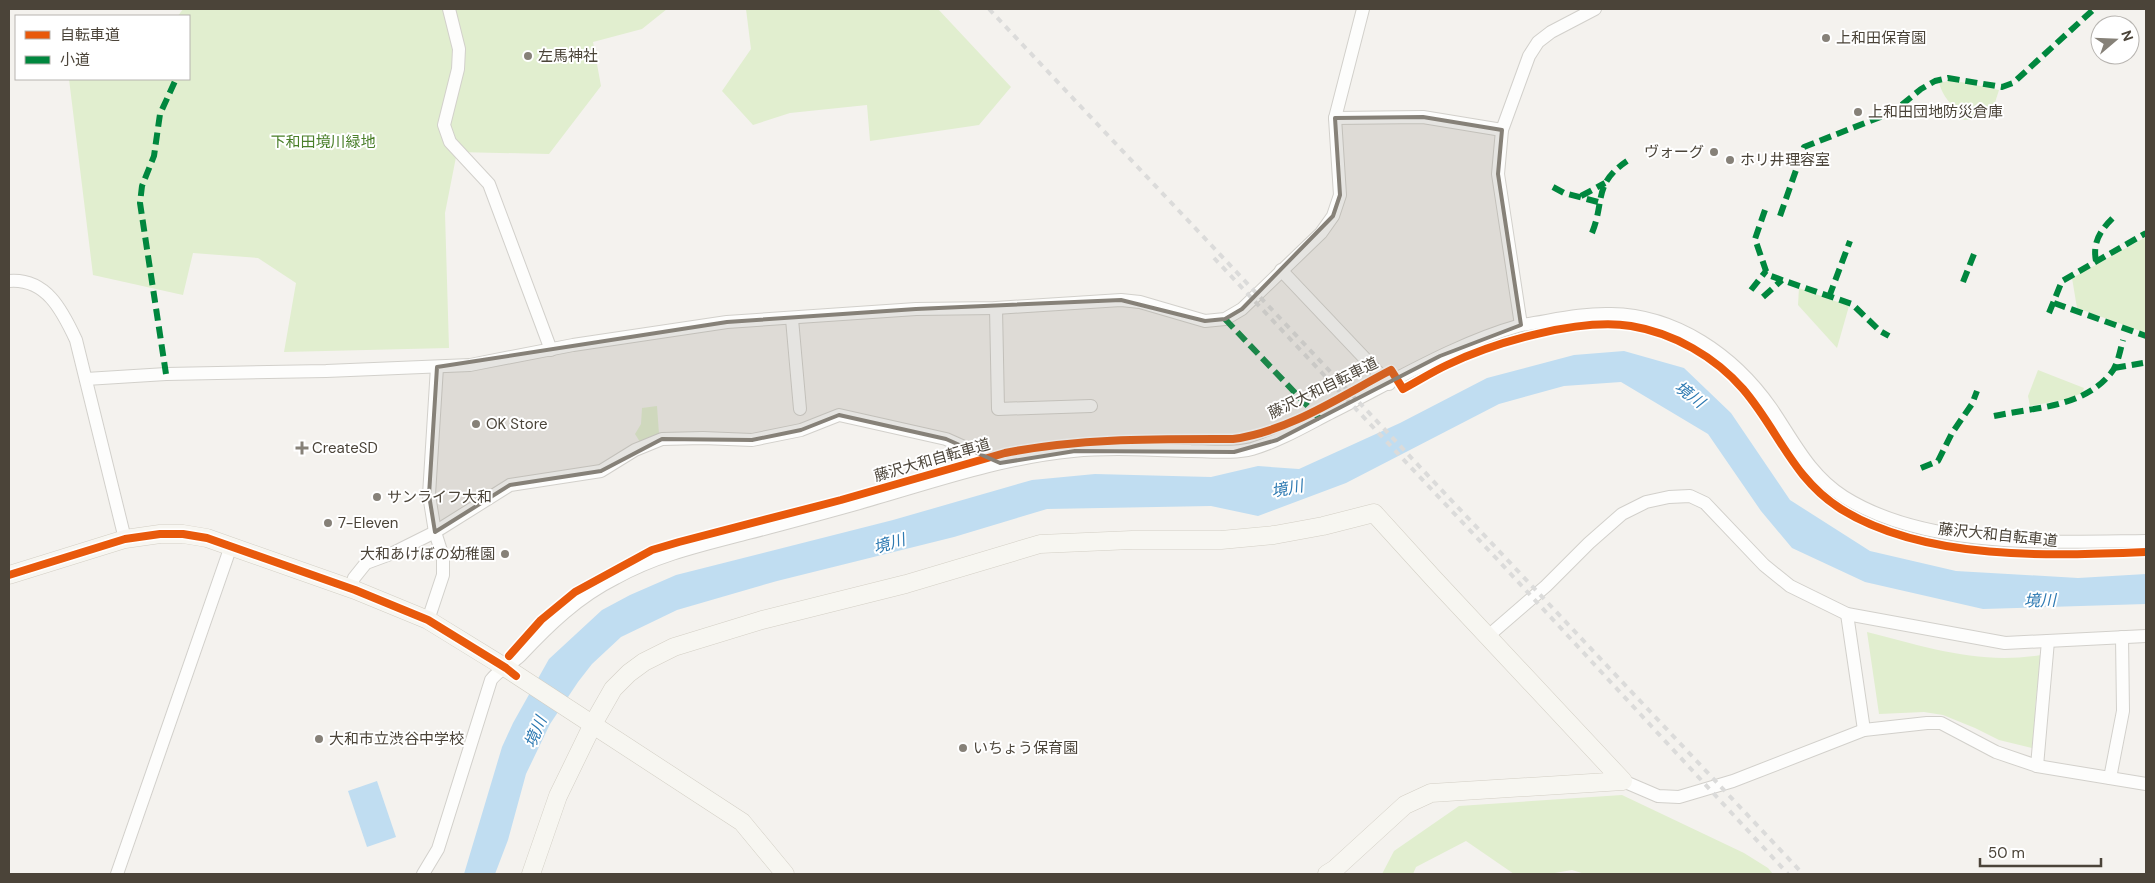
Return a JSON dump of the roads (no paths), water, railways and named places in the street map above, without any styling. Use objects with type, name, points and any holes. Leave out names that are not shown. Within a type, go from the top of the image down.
[{"type":"street","points":[[449,9],[459,49],[458,69],[444,125],[450,142],[489,184],[551,350]]},
{"type":"street","points":[[86,379],[166,374],[470,365],[663,330],[718,323],[916,309],[996,308],[1121,300],[1140,302],[1205,321],[1225,319],[1242,309],[1321,232],[1333,216],[1340,195],[1335,118],[1362,9]]},
{"type":"street","points":[[1521,325],[1498,174],[1502,130],[1529,56],[1538,42],[1551,32],[1595,9]]},
{"type":"street","points":[[1335,118],[1423,118],[1502,130]]},
{"type":"street","points":[[1281,270],[1389,384]]},
{"type":"street","points":[[9,281],[30,282],[43,290],[55,302],[66,318],[76,340],[125,539]]},
{"type":"street","points":[[996,308],[998,410],[1091,406]]},
{"type":"street","points":[[424,874],[438,849],[491,680],[495,675],[511,672],[548,626],[579,600],[614,578],[650,561],[695,547],[806,518],[1000,463],[1075,451],[1234,452],[1249,450],[1278,440],[1440,356],[1494,332],[1521,325],[1610,314],[1638,317],[1691,335],[1733,364],[1752,384],[1771,408],[1809,467],[1844,497],[1898,522],[1964,536],[2053,542],[2146,541]]},
{"type":"street","points":[[792,319],[800,409]]},
{"type":"street","points":[[428,620],[443,575],[443,557],[435,532],[429,495],[437,367]]},
{"type":"street","points":[[351,588],[354,578],[366,563],[393,553],[435,532],[510,485],[601,471],[635,450],[662,438],[752,440],[801,430],[839,415],[946,439],[1000,463]]},
{"type":"street","points":[[1488,638],[1546,586],[1589,542],[1622,514],[1646,502],[1669,497],[1690,496],[1705,503],[1764,565],[1790,586],[1847,614],[2004,643],[2146,636]]},
{"type":"street","points":[[531,874],[586,720],[628,673],[644,662],[674,647],[762,620],[906,584],[1011,552],[1050,543],[1123,540],[1221,540],[1284,533],[1323,526],[1374,513],[1488,638],[1623,781],[1658,796],[1679,797],[1733,781],[1864,730],[1907,724],[1941,723],[1996,752],[2037,766],[2146,784]]},
{"type":"street","points":[[9,575],[125,539],[160,534],[183,534],[207,538],[351,588],[428,620],[742,822],[785,874]]},
{"type":"street","points":[[117,874],[231,546]]},
{"type":"street","points":[[1847,614],[1864,730]]},
{"type":"street","points":[[2110,778],[2123,711],[2122,637]]},
{"type":"street","points":[[2037,766],[2048,641]]},
{"type":"street","points":[[1326,874],[1335,869],[1405,805],[1430,793],[1623,781]]},
{"type":"water","name":"境川","points":[[1624,351],[1684,368],[1731,413],[1790,500],[1870,551],[1956,571],[2078,578],[2146,574],[2146,604],[1983,609],[1865,582],[1792,548],[1761,511],[1708,434],[1621,382],[1564,386],[1499,404],[1346,483],[1258,516],[1211,506],[1047,509],[954,537],[777,581],[677,610],[621,637],[592,664],[550,724],[526,774],[508,840],[495,874],[464,874],[502,747],[513,723],[549,659],[602,610],[630,595],[676,575],[893,520],[1032,480],[1095,474],[1211,477],[1258,466],[1299,469],[1400,423],[1487,378],[1574,355]]},
{"type":"water","points":[[377,781],[396,837],[367,847],[348,791]]},
{"type":"railway","points":[[989,9],[1803,874]]},
{"type":"railway","points":[[1214,258],[1496,558],[1788,874]]},
{"type":"place","name":"上和田保育園","points":[[1826,38]]},
{"type":"place","name":"左馬神社","points":[[528,56]]},
{"type":"place","name":"上和田団地防災倉庫","points":[[1858,112]]},
{"type":"place","name":"ヴォーグ","points":[[1714,152]]},
{"type":"place","name":"ホリ井理容室","points":[[1730,160]]},
{"type":"place","name":"OK Store","points":[[476,424]]},
{"type":"place","name":"CreateSD","points":[[302,448]]},
{"type":"place","name":"サンライフ大和","points":[[377,497]]},
{"type":"place","name":"7-Eleven","points":[[328,523]]},
{"type":"place","name":"大和あけぼの幼稚園","points":[[505,554]]},
{"type":"place","name":"大和市立渋谷中学校","points":[[319,739]]},
{"type":"place","name":"いちょう保育園","points":[[963,748]]},
{"type":"park label","name":"下和田境川緑地","points":[[323,142]]}]
